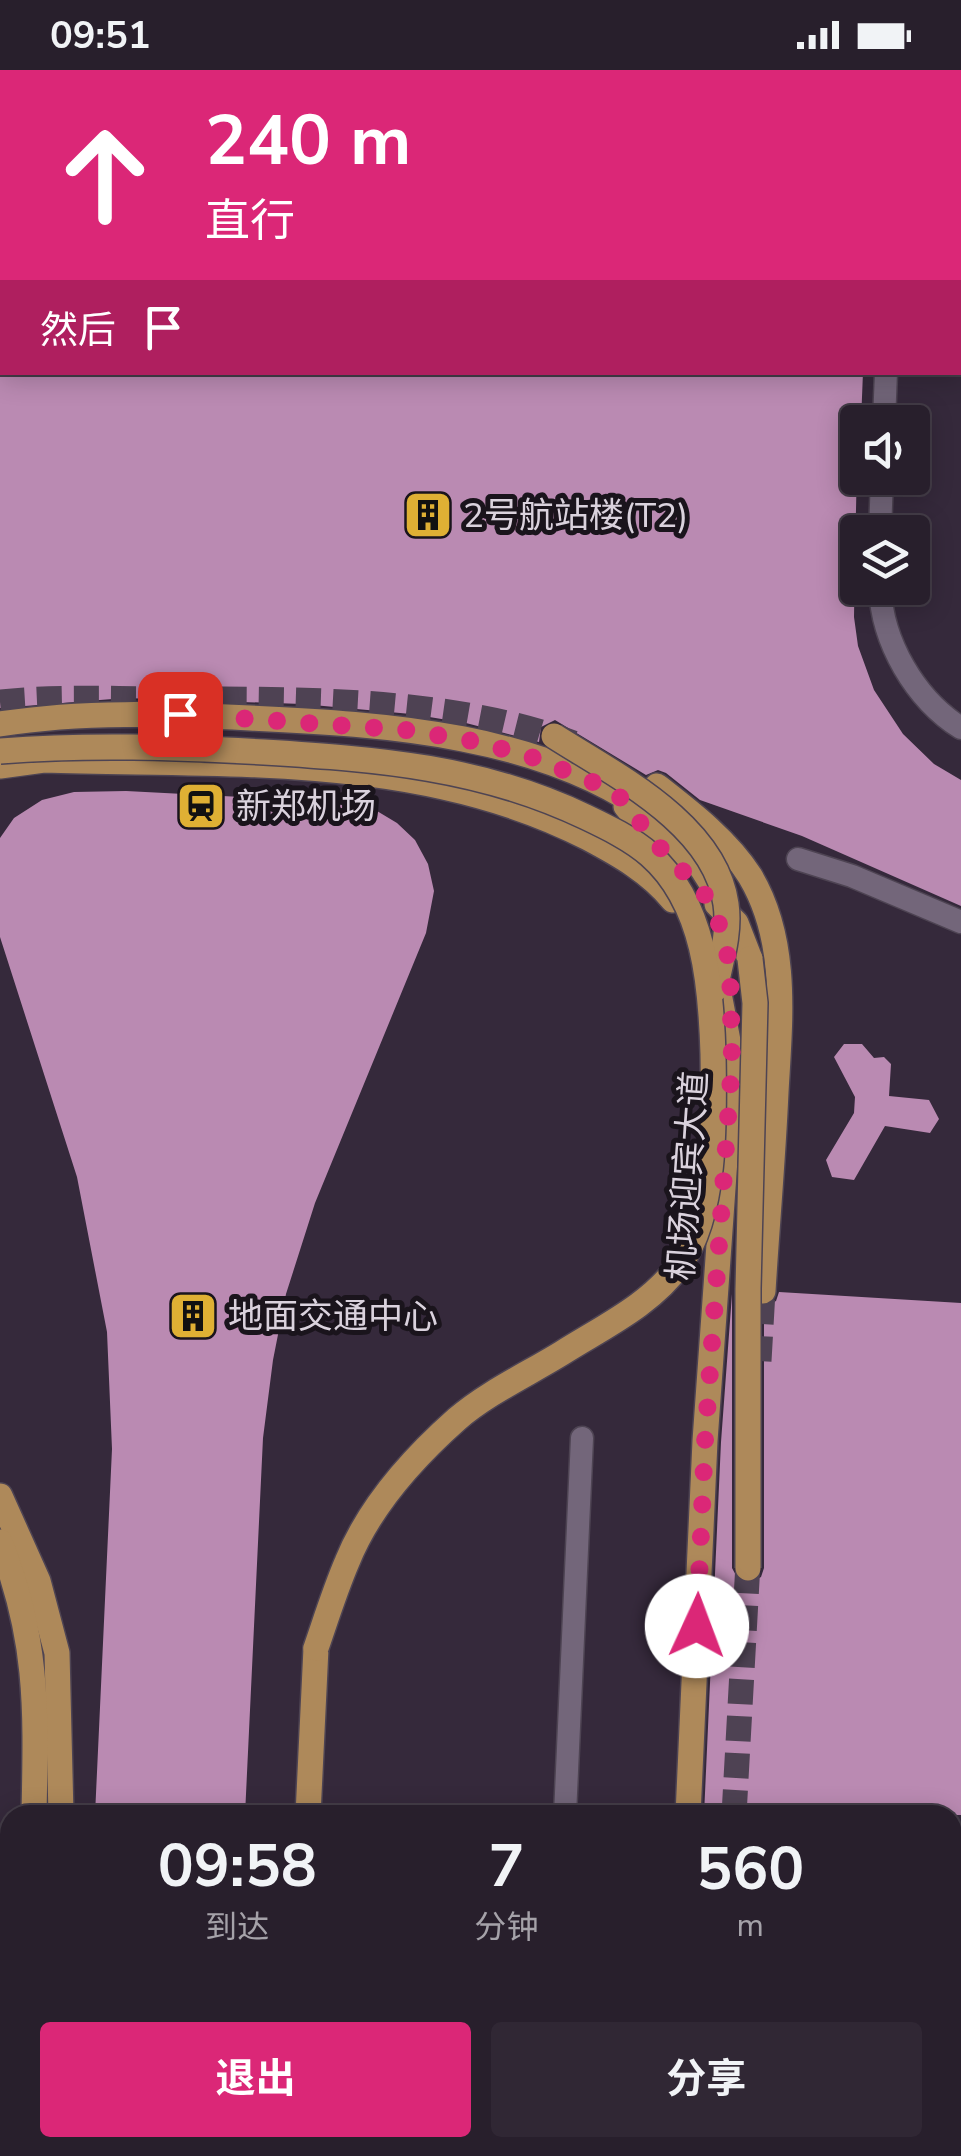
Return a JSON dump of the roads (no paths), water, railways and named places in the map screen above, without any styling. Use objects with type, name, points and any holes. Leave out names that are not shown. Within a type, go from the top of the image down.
[{"type":"main road","points":[[0,724],[76,716],[180,714],[406,730],[473,741],[529,756],[615,791],[661,820],[708,876],[736,923],[750,959],[756,1003],[748,1289],[748,1568]]},
{"type":"main road","points":[[554,736],[651,798],[680,823],[714,865],[726,904],[726,937],[712,1003]]},
{"type":"main road","points":[[0,751],[155,746],[379,759],[448,770],[530,792],[603,825],[651,856],[681,893],[702,944],[712,1003],[710,1154],[704,1204],[692,1242],[681,1263],[634,1309],[459,1418],[388,1489],[348,1558],[316,1648],[308,1805]]},
{"type":"main road","name":"机场迎宾大道","points":[[0,766],[62,760],[326,769],[460,788],[546,816],[602,845],[655,878],[690,920],[713,963],[732,1062],[705,1441],[688,1805]]},
{"type":"main road","points":[[657,786],[696,819],[748,873],[762,900],[776,944],[780,1001],[762,1290]]},
{"type":"main road","points":[[615,791],[670,860],[736,923]]},
{"type":"main road","points":[[602,845],[670,860]]},
{"type":"main road","points":[[701,887],[720,926],[730,965],[732,1062]]},
{"type":"main road","points":[[0,1496],[38,1581],[56,1652],[61,1805]]},
{"type":"main road","points":[[0,1542],[30,1640],[35,1692],[34,1805]]},
{"type":"lane","points":[[885,405],[886,375]]},
{"type":"lane","points":[[881,605],[896,657],[942,716],[961,728]]},
{"type":"lane","points":[[798,860],[852,876],[961,922]]},
{"type":"lane","points":[[565,1805],[582,1438]]},
{"type":"tunnel","points":[[0,702],[110,698],[378,704],[479,717],[573,743]]},
{"type":"tunnel","points":[[759,1361],[763,1291]]},
{"type":"tunnel","points":[[735,1805],[749,1545]]},
{"type":"place","name":"2号航站楼(T2)","points":[[428,515]]},
{"type":"place","name":"新郑机场","points":[[201,806]]},
{"type":"place","name":"地面交通中心","points":[[193,1316]]}]
